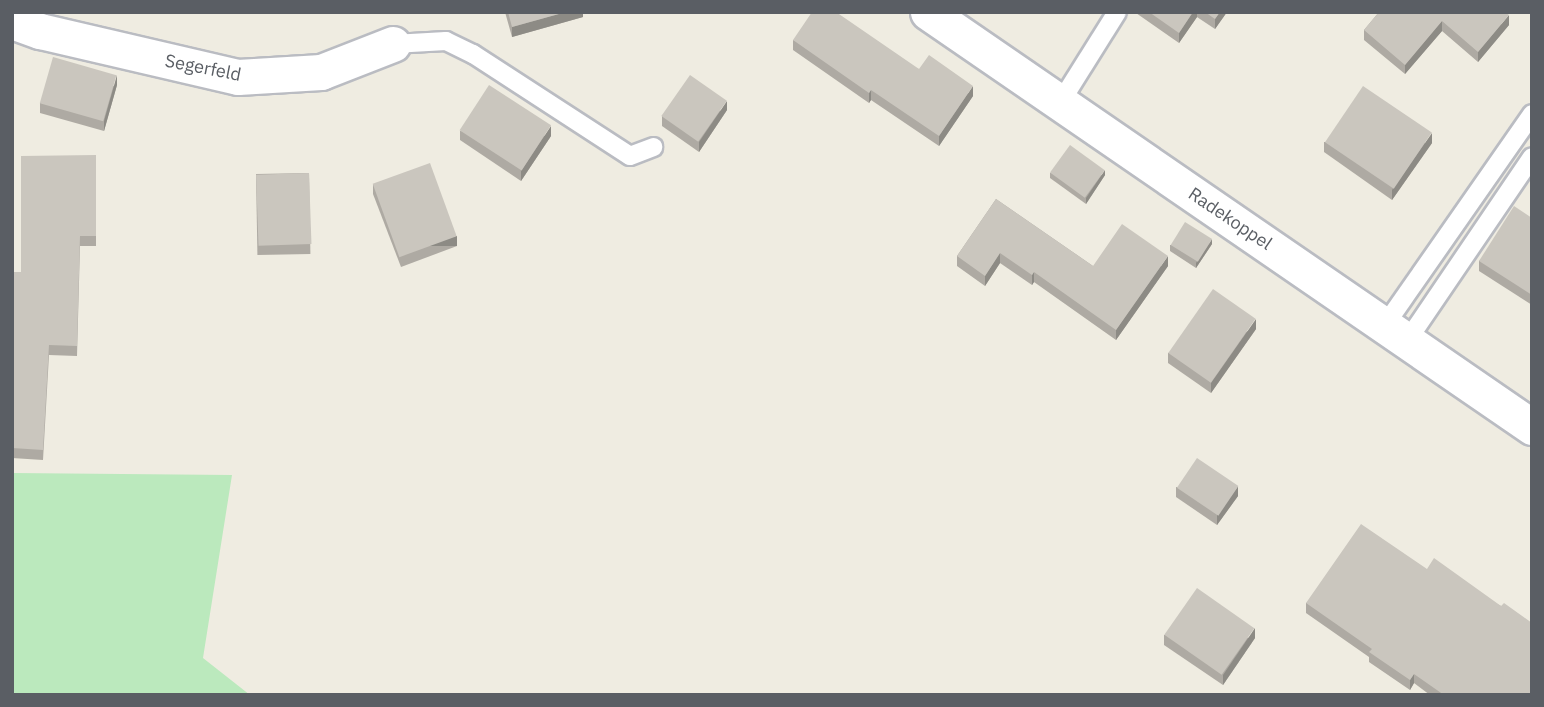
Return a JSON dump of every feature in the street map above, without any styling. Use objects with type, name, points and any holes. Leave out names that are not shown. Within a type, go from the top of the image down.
[{"type":"street","name":"Radekoppel","points":[[928,12],[1532,427]]},
{"type":"street","name":"Segerfeld","points":[[12,21],[40,31],[239,77],[321,72],[393,44]]},
{"type":"lane","points":[[1060,103],[1117,12]]},
{"type":"lane","points":[[393,44],[446,41],[473,54],[630,156],[653,147]]},
{"type":"lane","points":[[1396,333],[1532,114]]},
{"type":"lane","points":[[1396,333],[1532,157]]},
{"type":"green space","points":[[12,473],[232,475],[203,658],[250,695],[12,695]]},
{"type":"building","points":[[508,12],[566,12],[512,27]]},
{"type":"building","points":[[812,12],[836,12],[919,69],[929,55],[973,86],[939,136],[871,90],[869,93],[793,40]]},
{"type":"building","points":[[1149,12],[1193,12],[1179,33]]},
{"type":"building","points":[[1205,12],[1220,12],[1215,19]]},
{"type":"building","points":[[1379,12],[1505,12],[1509,15],[1478,52],[1442,21],[1405,65],[1364,30]]},
{"type":"building","points":[[53,57],[116,75],[103,121],[40,103]]},
{"type":"building","points":[[690,75],[727,101],[698,142],[661,116]]},
{"type":"building","points":[[489,85],[551,125],[522,171],[460,130]]},
{"type":"building","points":[[1363,86],[1432,132],[1394,189],[1325,142]]},
{"type":"building","points":[[1070,145],[1105,170],[1085,198],[1050,173]]},
{"type":"building","points":[[96,155],[96,236],[80,236],[77,346],[49,345],[43,450],[12,448],[12,272],[21,272],[21,156]]},
{"type":"building","points":[[430,163],[457,236],[399,257],[373,184]]},
{"type":"building","points":[[309,173],[311,244],[259,246],[256,175]]},
{"type":"building","points":[[996,199],[1093,266],[1122,224],[1168,256],[1116,330],[1034,272],[1032,275],[1000,253],[985,276],[957,256]]},
{"type":"building","points":[[1514,206],[1532,218],[1532,295],[1479,261]]},
{"type":"building","points":[[1185,222],[1212,239],[1198,262],[1171,245]]},
{"type":"building","points":[[1213,289],[1256,319],[1211,383],[1168,353]]},
{"type":"building","points":[[1197,458],[1238,486],[1218,516],[1177,488]]},
{"type":"building","points":[[1361,524],[1427,569],[1434,558],[1501,606],[1504,603],[1532,623],[1532,695],[1444,695],[1414,674],[1410,680],[1369,652],[1372,649],[1306,603]]},
{"type":"building","points":[[1197,588],[1254,628],[1222,675],[1164,635]]}]
